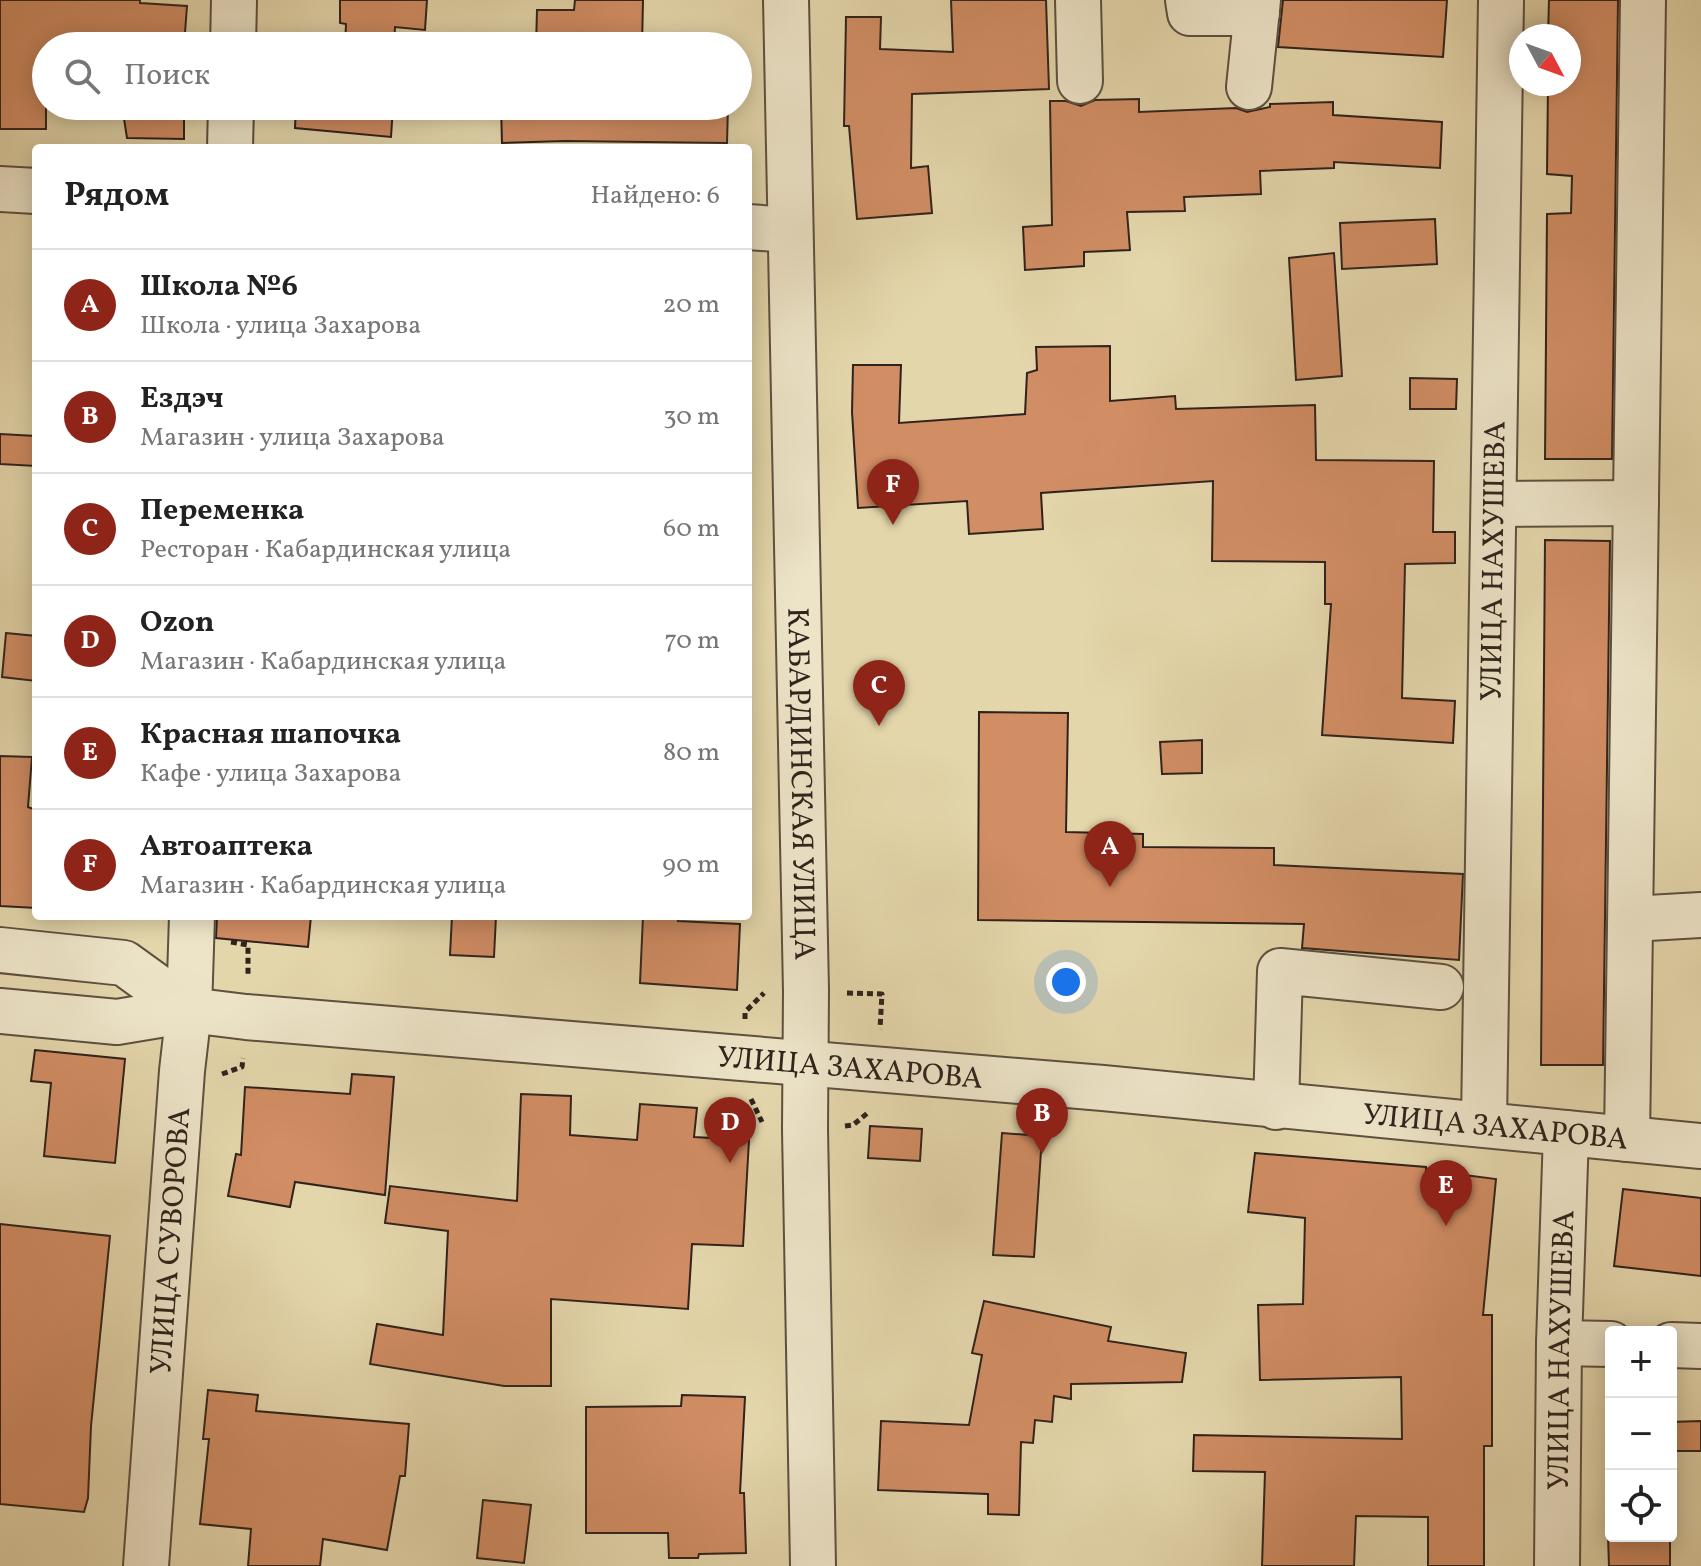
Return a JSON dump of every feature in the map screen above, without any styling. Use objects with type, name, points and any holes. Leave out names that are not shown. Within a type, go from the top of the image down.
[{"type":"street","points":[[233,32],[234,0]]},
{"type":"street","name":"КАБАРДИНСКАЯ УЛИЦА","points":[[786,0],[769,228],[805,1064],[813,1566]]},
{"type":"street","points":[[1078,0],[1080,81]]},
{"type":"street","points":[[1188,0],[1190,13],[1258,7],[1249,87]]},
{"type":"street","name":"УЛИЦА НАХУШЕВА","points":[[1484,1123],[1501,0]]},
{"type":"street","points":[[1627,1139],[1643,0]]},
{"type":"street","points":[[230,144],[231,120]]},
{"type":"street","points":[[0,189],[32,191]]},
{"type":"street","points":[[1494,504],[1636,503]]},
{"type":"street","points":[[1631,919],[1701,915]]},
{"type":"street","name":"УЛИЦА СУВОРОВА","points":[[146,1566],[182,1071],[189,1010],[207,928]]},
{"type":"street","points":[[0,950],[124,963],[189,1010]]},
{"type":"street","points":[[1276,1107],[1280,971],[1441,987]]},
{"type":"street","name":"УЛИЦА ЗАХАРОВА","points":[[0,1011],[117,1022],[189,1010],[1088,1087],[1701,1146]]},
{"type":"street","name":"УЛИЦА НАХУШЕВА","points":[[1557,1566],[1559,1343],[1566,1133]]},
{"type":"street","points":[[1559,1343],[1605,1344]]},
{"type":"street","points":[[1677,1345],[1701,1346]]},
{"type":"path","points":[[207,928],[248,945],[248,984]]},
{"type":"path","points":[[745,1023],[745,1012],[763,993],[772,990]]},
{"type":"path","points":[[847,993],[882,994],[880,1034]]},
{"type":"path","points":[[216,1076],[242,1067],[243,1057]]},
{"type":"path","points":[[741,1097],[752,1100],[766,1131]]},
{"type":"path","points":[[844,1126],[853,1125],[873,1108]]},
{"type":"building","points":[[0,0],[140,0],[140,3],[187,6],[185,32],[32,32],[32,120],[46,120],[46,129],[0,129]]},
{"type":"building","points":[[340,0],[427,0],[425,30],[395,27],[395,32],[346,32],[346,24],[340,23]]},
{"type":"building","points":[[575,0],[643,0],[642,32],[536,32],[537,10],[574,10]]},
{"type":"building","points":[[951,0],[1046,0],[1049,89],[912,94],[911,168],[928,166],[932,213],[857,219],[849,126],[844,126],[846,17],[881,17],[880,49],[953,52]]},
{"type":"building","points":[[1283,0],[1447,0],[1443,57],[1278,47]]},
{"type":"building","points":[[1549,0],[1618,0],[1612,459],[1545,459],[1547,214],[1571,213],[1572,176],[1547,174],[1548,96],[1581,96],[1581,24],[1548,24]]},
{"type":"building","points":[[1139,99],[1139,112],[1236,108],[1247,112],[1270,107],[1270,104],[1333,102],[1333,115],[1442,122],[1440,168],[1334,162],[1334,168],[1260,171],[1261,194],[1184,197],[1185,211],[1127,212],[1130,250],[1084,252],[1084,266],[1025,270],[1023,227],[1052,225],[1050,101],[1066,101],[1081,106],[1095,100]]},
{"type":"building","points":[[124,120],[184,120],[184,139],[127,138]]},
{"type":"building","points":[[295,120],[392,120],[391,137],[295,128]]},
{"type":"building","points":[[501,120],[728,120],[727,143],[502,143]]},
{"type":"building","points":[[1435,219],[1437,264],[1342,269],[1340,223]]},
{"type":"building","points":[[1334,253],[1342,376],[1296,380],[1289,258]]},
{"type":"building","points":[[1110,346],[1110,401],[1175,396],[1176,409],[1315,405],[1316,460],[1434,461],[1433,532],[1455,532],[1455,563],[1405,564],[1402,698],[1455,701],[1453,743],[1322,735],[1331,604],[1325,604],[1325,562],[1212,561],[1213,481],[1041,493],[1043,529],[969,534],[967,501],[858,508],[852,412],[853,365],[901,365],[899,423],[1025,414],[1027,373],[1037,370],[1036,347]]},
{"type":"building","points":[[1410,378],[1457,379],[1456,409],[1410,409]]},
{"type":"building","points":[[0,434],[32,436],[32,466],[0,464]]},
{"type":"building","points":[[1545,540],[1610,541],[1603,1065],[1541,1065]]},
{"type":"building","points":[[6,633],[32,636],[32,681],[2,677]]},
{"type":"building","points":[[979,712],[1068,713],[1066,832],[1143,834],[1143,847],[1274,848],[1274,865],[1463,874],[1459,960],[1302,948],[1304,924],[978,920]]},
{"type":"building","points":[[1202,740],[1202,773],[1162,774],[1160,742]]},
{"type":"building","points":[[0,756],[32,757],[28,807],[32,808],[32,908],[0,906]]},
{"type":"building","points":[[217,920],[311,920],[308,947],[216,938]]},
{"type":"building","points":[[452,920],[496,920],[494,957],[450,955]]},
{"type":"building","points":[[643,920],[740,924],[737,990],[640,983]]},
{"type":"building","points":[[35,1050],[125,1059],[115,1163],[44,1156],[51,1083],[31,1081]]},
{"type":"building","points":[[352,1074],[394,1077],[385,1195],[295,1182],[290,1207],[228,1196],[236,1154],[241,1155],[245,1087],[350,1094]]},
{"type":"building","points":[[521,1094],[571,1096],[570,1135],[637,1140],[640,1104],[697,1108],[694,1137],[749,1140],[743,1246],[692,1244],[688,1309],[551,1299],[551,1386],[504,1386],[370,1364],[377,1324],[443,1335],[448,1231],[385,1223],[390,1186],[517,1201]]},
{"type":"building","points":[[870,1126],[922,1129],[920,1161],[868,1158]]},
{"type":"building","points":[[1002,1133],[1042,1136],[1034,1257],[993,1255]]},
{"type":"building","points":[[1255,1153],[1426,1167],[1426,1170],[1496,1179],[1483,1315],[1492,1315],[1492,1446],[1484,1446],[1484,1566],[1428,1566],[1428,1517],[1356,1516],[1354,1566],[1262,1566],[1265,1472],[1193,1471],[1194,1435],[1402,1439],[1401,1377],[1260,1380],[1258,1305],[1303,1304],[1305,1218],[1248,1212]]},
{"type":"building","points":[[1623,1189],[1701,1198],[1701,1276],[1614,1266]]},
{"type":"building","points":[[0,1224],[110,1236],[91,1426],[88,1498],[84,1512],[0,1504]]},
{"type":"building","points":[[984,1301],[1111,1327],[1108,1341],[1186,1353],[1182,1382],[1071,1384],[1071,1399],[1054,1396],[1052,1422],[1035,1420],[1033,1443],[1021,1442],[1019,1515],[988,1514],[988,1494],[878,1490],[881,1421],[969,1425],[982,1355],[972,1353]]},
{"type":"building","points":[[208,1390],[258,1395],[256,1411],[409,1424],[405,1476],[400,1476],[387,1550],[323,1539],[320,1566],[248,1566],[251,1529],[200,1524],[209,1439],[203,1439]]},
{"type":"building","points":[[682,1395],[745,1397],[740,1493],[744,1493],[746,1553],[669,1558],[668,1533],[586,1533],[586,1407],[681,1406]]},
{"type":"building","points":[[1701,1421],[1701,1451],[1677,1451],[1677,1422]]},
{"type":"building","points":[[483,1500],[531,1505],[524,1563],[477,1558]]},
{"type":"building","points":[[1608,1542],[1670,1542],[1670,1566],[1609,1566]]},
{"type":"place","name":"Автоаптека","points":[[893,525]]},
{"type":"place","name":"Переменка","points":[[879,726]]},
{"type":"place","name":"Школа №6","points":[[1110,887]]},
{"type":"place","name":"Ездэч","points":[[1042,1154]]},
{"type":"place","name":"Ozon","points":[[730,1163]]},
{"type":"place","name":"Красная шапочка","points":[[1446,1226]]}]
